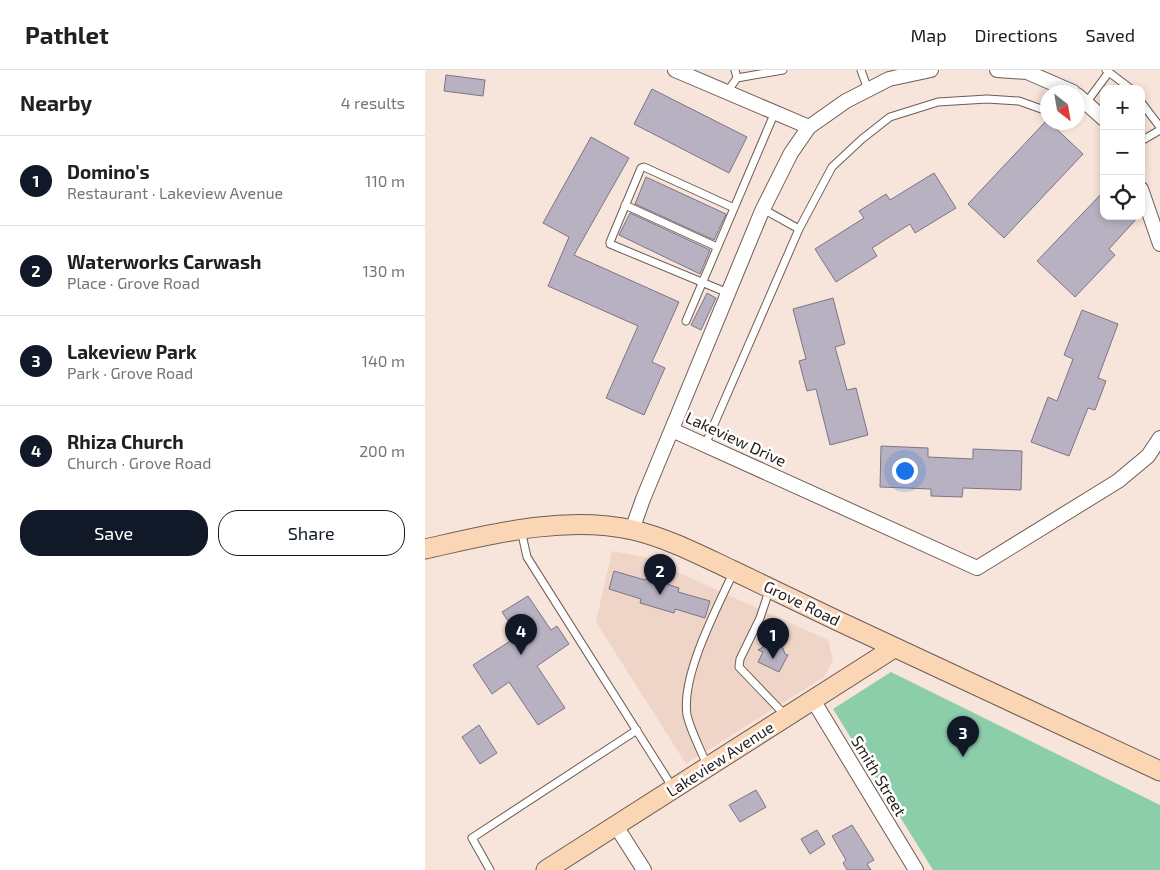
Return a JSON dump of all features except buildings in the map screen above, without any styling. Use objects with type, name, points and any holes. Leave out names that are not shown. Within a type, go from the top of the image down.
[{"type":"main road","name":"Grove Road","points":[[425,549],[521,529],[559,525],[589,525],[632,530],[673,543],[894,648],[1160,770]]},
{"type":"main road","name":"Lakeview Avenue","points":[[546,870],[894,648]]},
{"type":"street","points":[[675,70],[809,127]]},
{"type":"street","name":"Lakeview Drive","points":[[931,70],[889,79],[846,101],[809,127],[791,153],[763,209],[672,430],[977,568],[1118,481],[1148,456],[1160,438]]},
{"type":"street","points":[[997,70],[1027,72],[1057,85]]},
{"type":"street","points":[[1085,106],[1100,116]]},
{"type":"street","points":[[1145,201],[1160,244]]},
{"type":"street","points":[[632,530],[672,430]]},
{"type":"street","name":"Smith Street","points":[[813,700],[916,870]]},
{"type":"street","points":[[616,826],[644,870]]},
{"type":"lane","points":[[727,92],[736,74],[783,70]]},
{"type":"lane","points":[[861,70],[868,90]]},
{"type":"lane","points":[[1085,97],[1107,71],[1126,85]]},
{"type":"lane","points":[[705,445],[799,229],[832,167],[862,139],[890,117],[938,102],[987,99],[1019,101],[1040,108]]},
{"type":"lane","points":[[1145,108],[1160,129],[1145,138]]},
{"type":"lane","points":[[685,321],[775,112]]},
{"type":"lane","points":[[728,293],[609,242],[641,168],[644,167],[734,208]]},
{"type":"lane","points":[[625,205],[717,247]]},
{"type":"lane","points":[[763,209],[799,229]]},
{"type":"lane","points":[[521,529],[527,557],[673,789]]},
{"type":"lane","points":[[707,767],[687,716],[688,690],[696,658],[734,571]]},
{"type":"lane","points":[[770,588],[760,618],[740,659],[739,667],[787,716]]},
{"type":"lane","points":[[490,870],[473,838],[637,730]]},
{"type":"shaded area","points":[[612,551],[644,557],[828,640],[833,660],[824,677],[686,764],[596,622]]},
{"type":"green space","points":[[891,672],[1160,805],[1160,870],[933,870],[833,709]]},
{"type":"place","name":"Waterworks Carwash","points":[[660,595]]},
{"type":"place","name":"Rhiza Church","points":[[521,655]]},
{"type":"place","name":"Domino's","points":[[773,659]]},
{"type":"place","name":"Lakeview Park","points":[[963,757]]}]
